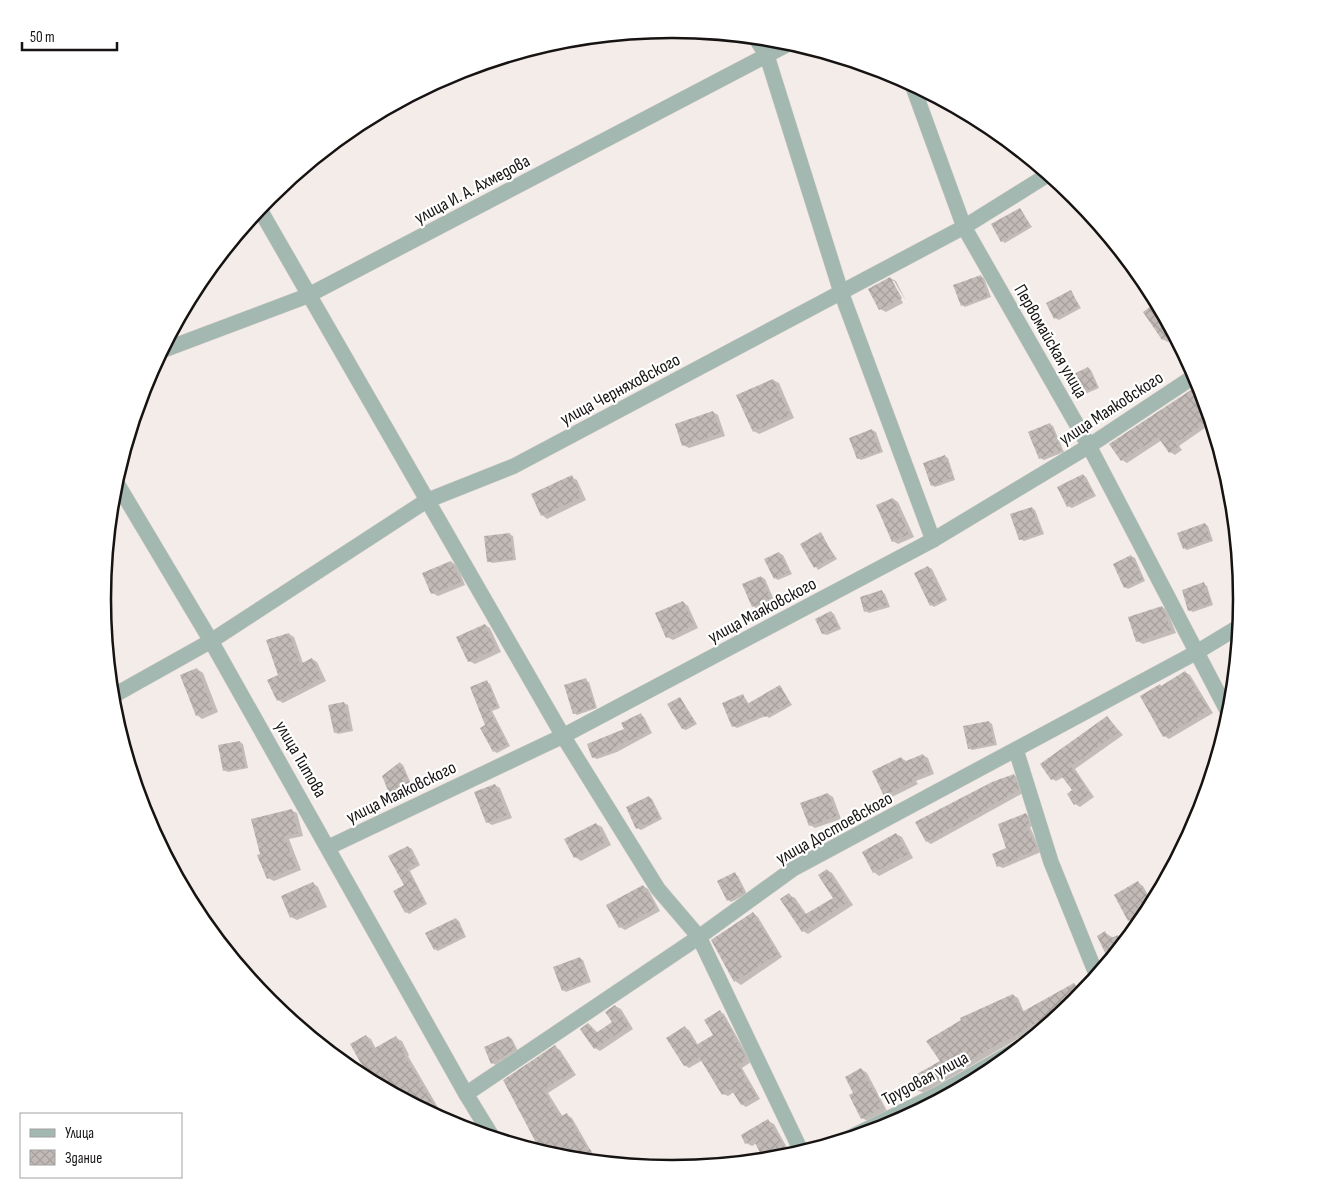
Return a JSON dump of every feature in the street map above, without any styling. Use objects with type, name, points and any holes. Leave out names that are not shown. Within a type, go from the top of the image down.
[{"type":"street","points":[[760,44],[767,56],[841,292],[933,540]]},
{"type":"street","name":"улица И. А. Ахмедова","points":[[170,348],[310,294],[781,48]]},
{"type":"street","name":"Первомайская улица","points":[[915,93],[964,227],[1089,446],[1224,704]]},
{"type":"street","name":"улица Черняховского","points":[[118,693],[211,641],[426,500],[514,466],[964,227],[1043,178]]},
{"type":"street","points":[[263,215],[564,736],[658,889],[699,937],[799,1146]]},
{"type":"street","name":"улица Маяковского","points":[[329,847],[564,736],[933,540],[1089,446],[1189,380]]},
{"type":"street","name":"улица Титова","points":[[121,490],[211,641],[329,847],[466,1094],[489,1130]]},
{"type":"street","name":"улица Достоевского","points":[[466,1094],[699,937],[793,869],[1197,652],[1232,631]]},
{"type":"street","points":[[1016,750],[1051,862],[1094,969]]},
{"type":"building","points":[[1020,208],[1030,225],[1001,242],[991,224]]},
{"type":"building","points":[[981,275],[988,296],[961,306],[953,285]]},
{"type":"building","points":[[890,277],[902,298],[879,310],[868,289]]},
{"type":"building","points":[[1071,290],[1079,306],[1054,319],[1046,303]]},
{"type":"building","points":[[1151,306],[1168,336],[1162,340],[1143,312]]},
{"type":"building","points":[[1088,367],[1097,386],[1081,393],[1072,375]]},
{"type":"building","points":[[773,379],[790,415],[753,432],[736,395]]},
{"type":"building","points":[[1193,389],[1205,423],[1175,443],[1178,447],[1169,453],[1158,437],[1121,461],[1109,444]]},
{"type":"building","points":[[713,411],[721,433],[682,446],[675,424]]},
{"type":"building","points":[[1050,423],[1061,450],[1039,459],[1028,432]]},
{"type":"building","points":[[872,429],[880,451],[857,459],[849,438]]},
{"type":"building","points":[[945,455],[953,478],[931,486],[923,463]]},
{"type":"building","points":[[1083,474],[1093,494],[1067,507],[1057,487]]},
{"type":"building","points":[[572,475],[582,497],[541,516],[531,494]]},
{"type":"building","points":[[893,498],[909,534],[892,542],[876,505]]},
{"type":"building","points":[[1032,507],[1041,533],[1019,540],[1010,514]]},
{"type":"building","points":[[1205,523],[1211,539],[1183,549],[1177,533]]},
{"type":"building","points":[[821,532],[834,557],[814,568],[800,544]]},
{"type":"building","points":[[510,533],[513,559],[487,562],[484,536]]},
{"type":"building","points":[[779,552],[789,572],[774,579],[764,559]]},
{"type":"building","points":[[1131,555],[1143,579],[1124,588],[1113,564]]},
{"type":"building","points":[[451,561],[461,582],[431,594],[422,573]]},
{"type":"building","points":[[928,566],[944,599],[930,606],[914,573]]},
{"type":"building","points":[[761,576],[771,598],[752,607],[742,584]]},
{"type":"building","points":[[1204,582],[1211,603],[1188,611],[1182,590]]},
{"type":"building","points":[[882,590],[887,605],[864,612],[860,597]]},
{"type":"building","points":[[683,601],[694,625],[666,638],[655,613]]},
{"type":"building","points":[[1162,606],[1171,630],[1136,642],[1128,617]]},
{"type":"building","points":[[831,611],[838,627],[822,634],[815,619]]},
{"type":"building","points":[[485,624],[496,649],[468,662],[456,637]]},
{"type":"building","points":[[289,633],[300,664],[312,658],[322,678],[277,701],[267,680],[278,675],[266,640]]},
{"type":"building","points":[[197,668],[213,709],[196,716],[180,675]]},
{"type":"building","points":[[1185,671],[1209,710],[1163,737],[1140,696]]},
{"type":"building","points":[[586,678],[595,707],[573,714],[564,685]]},
{"type":"building","points":[[487,680],[497,706],[489,709],[507,744],[493,752],[480,728],[485,725],[470,687]]},
{"type":"building","points":[[780,685],[790,703],[765,717],[763,714],[732,727],[722,703],[743,694],[747,704]]},
{"type":"building","points":[[680,697],[695,722],[682,729],[667,704]]},
{"type":"building","points":[[344,702],[350,729],[334,733],[328,705]]},
{"type":"building","points":[[641,713],[649,731],[613,748],[614,750],[592,758],[587,744],[624,729],[621,723]]},
{"type":"building","points":[[1107,716],[1119,732],[1071,766],[1090,794],[1074,805],[1067,794],[1072,790],[1060,774],[1051,780],[1040,764]]},
{"type":"building","points":[[989,721],[994,743],[968,749],[963,726]]},
{"type":"building","points":[[240,741],[245,767],[223,771],[218,745]]},
{"type":"building","points":[[923,754],[930,771],[912,778],[913,781],[884,796],[872,771],[901,757],[904,762]]},
{"type":"building","points":[[400,762],[413,791],[392,800],[382,776]]},
{"type":"building","points":[[1014,774],[1019,790],[926,842],[915,822],[992,782]]},
{"type":"building","points":[[495,784],[507,815],[486,823],[474,792]]},
{"type":"building","points":[[828,793],[837,816],[809,826],[800,803]]},
{"type":"building","points":[[649,796],[660,817],[636,829],[626,807]]},
{"type":"building","points":[[292,809],[298,833],[284,836],[296,867],[267,879],[257,855],[260,854],[251,819]]},
{"type":"building","points":[[1026,813],[1029,823],[1026,825],[1037,849],[997,867],[992,854],[1006,848],[998,824]]},
{"type":"building","points":[[596,823],[606,842],[574,858],[564,839]]},
{"type":"building","points":[[896,833],[908,854],[873,873],[862,852]]},
{"type":"building","points":[[408,846],[417,863],[407,869],[425,902],[405,913],[393,891],[404,885],[388,856]]},
{"type":"building","points":[[827,869],[848,902],[802,932],[780,899],[789,893],[804,915],[833,898],[818,875]]},
{"type":"building","points":[[735,872],[744,892],[727,901],[717,881]]},
{"type":"building","points":[[1138,881],[1147,897],[1135,916],[1128,921],[1114,895]]},
{"type":"building","points":[[313,882],[322,904],[290,918],[281,896]]},
{"type":"building","points":[[643,885],[656,908],[619,928],[606,905]]},
{"type":"building","points":[[753,912],[778,954],[734,982],[711,940]]},
{"type":"building","points":[[456,918],[464,935],[434,950],[425,933]]},
{"type":"building","points":[[1105,931],[1109,939],[1118,935],[1119,938],[1106,955],[1097,936]]},
{"type":"building","points":[[580,957],[588,981],[562,991],[553,967]]},
{"type":"building","points":[[1074,983],[1076,988],[1048,1016],[918,1091],[910,1078],[940,1061],[926,1041],[961,1020],[960,1018],[1013,994],[1022,1012]]},
{"type":"building","points":[[615,1005],[629,1026],[594,1049],[580,1029],[588,1023],[596,1033],[612,1022],[605,1012]]},
{"type":"building","points":[[720,1010],[747,1060],[738,1065],[756,1096],[741,1105],[731,1089],[722,1095],[699,1057],[684,1066],[666,1038],[685,1026],[696,1045],[713,1035],[704,1020]]},
{"type":"building","points":[[366,1035],[373,1049],[396,1036],[405,1052],[403,1053],[436,1109],[364,1068],[350,1044]]},
{"type":"building","points":[[509,1036],[515,1049],[491,1064],[484,1047]]},
{"type":"building","points":[[555,1045],[572,1072],[543,1090],[560,1117],[567,1113],[588,1150],[590,1149],[593,1155],[536,1143],[503,1080]]},
{"type":"building","points":[[861,1068],[883,1107],[861,1119],[849,1095],[853,1093],[845,1077]]},
{"type":"building","points":[[768,1119],[785,1149],[761,1153],[753,1139],[745,1144],[741,1135]]}]
